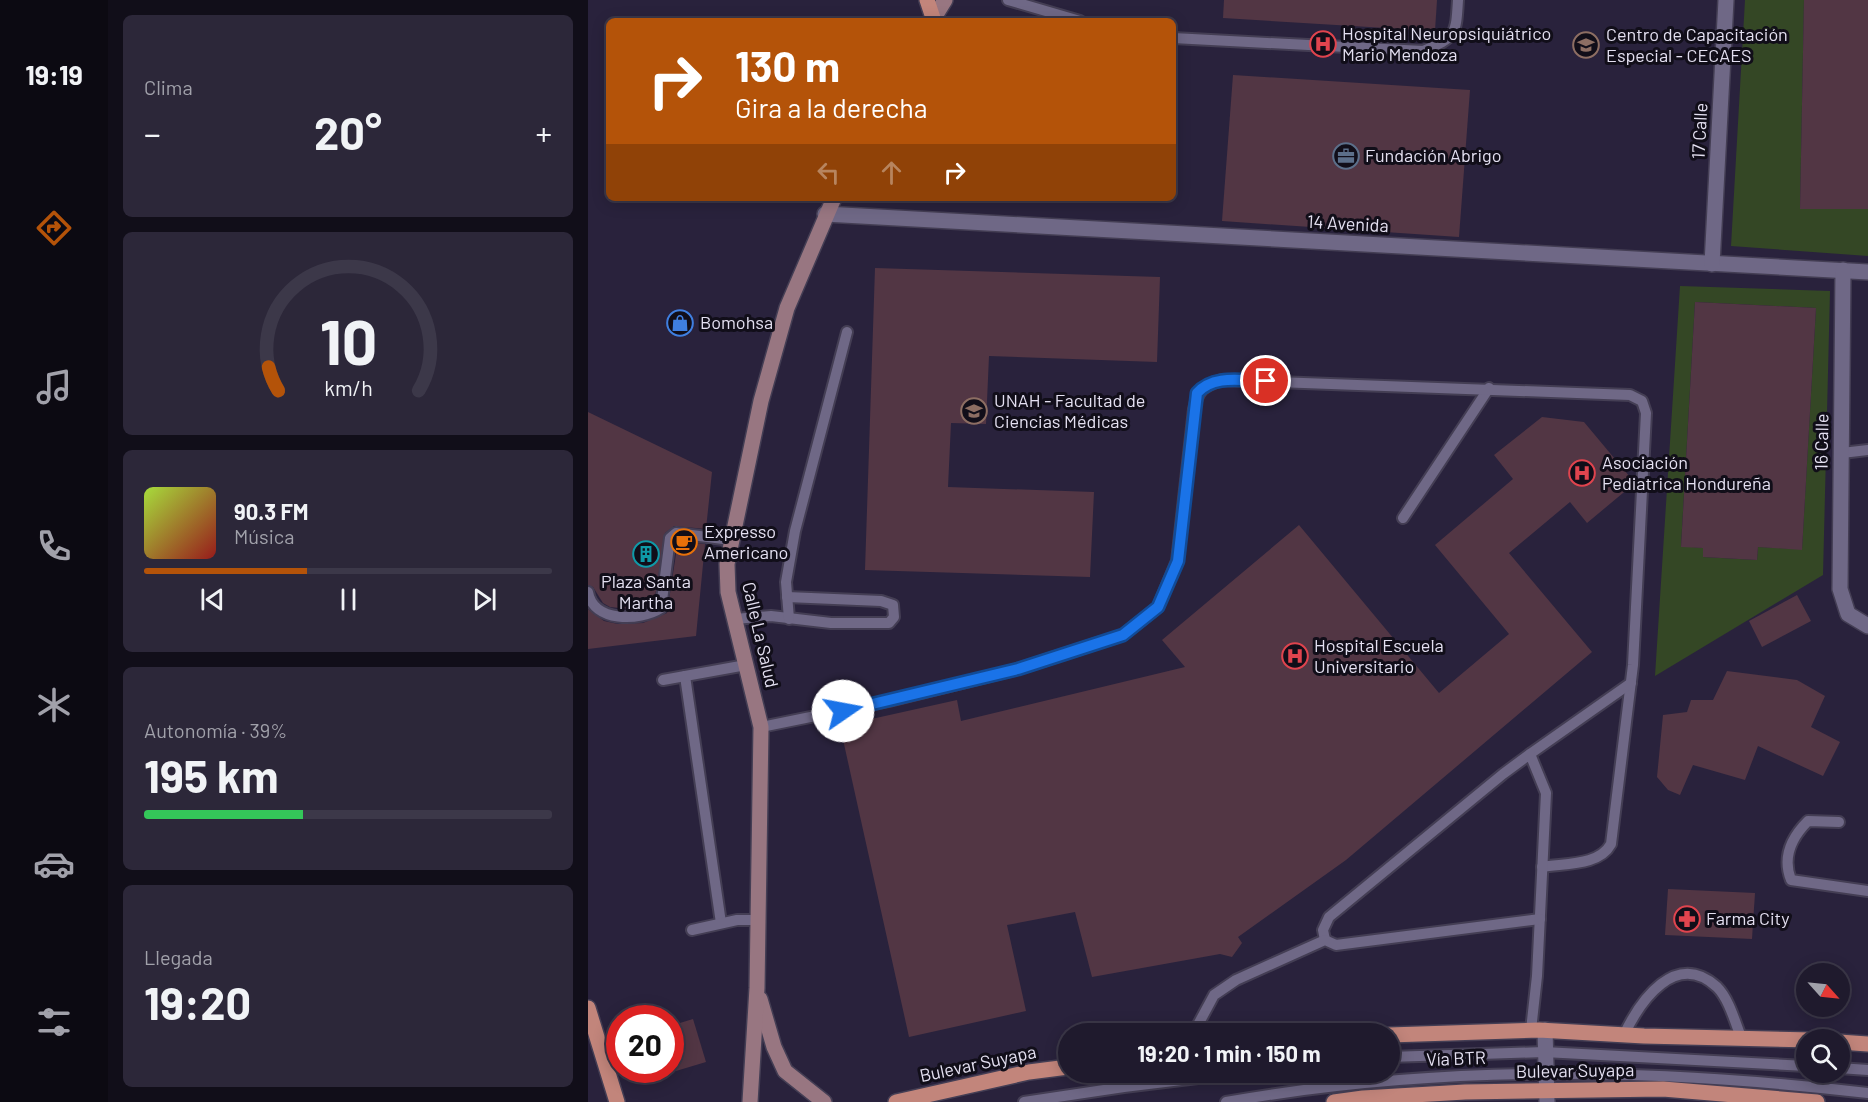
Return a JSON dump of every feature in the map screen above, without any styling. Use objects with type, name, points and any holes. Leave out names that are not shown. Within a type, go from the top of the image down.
[{"type":"main road","points":[[927,0],[932,18]]},
{"type":"main road","points":[[933,18],[945,0]]},
{"type":"main road","name":"Calle La Salud","points":[[750,1102],[757,988],[761,726],[728,592],[727,564],[761,401],[787,308],[832,201]]},
{"type":"main road","name":"Calle La Salud","points":[[757,988],[774,1047],[784,1071],[824,1102]]},
{"type":"main road","points":[[588,1008],[617,1102]]},
{"type":"main road","name":"Bulevar Suyapa","points":[[1400,1035],[1538,1030],[1624,1035],[1796,1039]]},
{"type":"main road","points":[[1850,1043],[1868,1044]]},
{"type":"main road","name":"Bulevar Suyapa","points":[[896,1102],[1029,1072],[1058,1068]]},
{"type":"main road","points":[[1632,1102],[1663,1089]]},
{"type":"main road","name":"Bulevar Suyapa","points":[[1334,1102],[1465,1092],[1546,1096],[1663,1089],[1817,1102]]},
{"type":"main road","points":[[1465,1092],[1479,1102]]},
{"type":"street","name":"17 Calle","points":[[1712,264],[1726,0]]},
{"type":"street","name":"14 Avenida","points":[[825,214],[1868,272]]},
{"type":"street","name":"16 Calle","points":[[1843,270],[1840,589],[1848,614],[1868,626]]},
{"type":"street","points":[[1538,1030],[1544,1052],[1546,1096]]},
{"type":"lane","points":[[1008,0],[1070,18]]},
{"type":"lane","points":[[1176,38],[1423,51],[1449,40],[1456,29],[1458,0]]},
{"type":"lane","points":[[789,619],[786,582],[795,531],[847,332]]},
{"type":"lane","points":[[761,726],[889,702],[1018,669],[1123,635],[1158,607],[1178,561],[1194,409],[1197,393],[1204,385],[1222,380],[1489,388],[1630,395],[1642,401],[1646,413],[1631,683],[1611,844],[1606,853],[1598,859],[1542,867]]},
{"type":"lane","points":[[1403,518],[1489,388]]},
{"type":"lane","points":[[1842,453],[1868,450]]},
{"type":"lane","points":[[588,592],[593,606],[605,615],[652,613],[661,608],[670,538],[676,533],[732,540]]},
{"type":"lane","points":[[735,619],[771,616],[831,623],[889,623],[894,617],[892,605],[881,601],[787,597]]},
{"type":"lane","points":[[663,680],[746,665]]},
{"type":"lane","points":[[685,676],[721,923]]},
{"type":"lane","points":[[1325,940],[1323,930],[1329,917],[1503,774],[1631,683]]},
{"type":"lane","points":[[1530,754],[1546,793],[1538,976],[1538,1030]]},
{"type":"lane","points":[[1839,822],[1808,821],[1794,836],[1785,867],[1791,880],[1868,891]]},
{"type":"lane","points":[[1199,1023],[1214,995],[1236,980],[1325,940],[1336,945],[1540,919]]},
{"type":"lane","points":[[692,930],[721,923],[758,920]]},
{"type":"lane","points":[[1624,1035],[1635,1011],[1658,986],[1677,975],[1690,974],[1717,987],[1741,1037]]},
{"type":"lane","name":"Vía BTR","points":[[1400,1057],[1544,1052],[1796,1065]]},
{"type":"lane","points":[[1850,1069],[1868,1070]]},
{"type":"lane","name":"Vía BTR","points":[[1226,1102],[1427,1076],[1545,1073],[1693,1077],[1868,1093]]},
{"type":"lane","points":[[1024,1102],[1157,1083]]},
{"type":"green space","points":[[1745,0],[1804,0],[1800,208],[1868,209],[1868,256],[1731,246]]},
{"type":"green space","points":[[1680,286],[1830,291],[1823,575],[1655,676]],"holes":[[[1695,302],[1816,308],[1802,549],[1758,547],[1757,560],[1703,557],[1703,548],[1681,546]]]},
{"type":"building","points":[[1224,0],[1437,0],[1435,31],[1223,18]]},
{"type":"building","points":[[1804,0],[1868,0],[1868,209],[1800,209]]},
{"type":"building","name":"Fundación Abrigo","points":[[1233,75],[1470,90],[1459,237],[1222,221]]},
{"type":"building","points":[[875,268],[1160,277],[1157,362],[989,356],[986,424],[951,423],[948,487],[1094,492],[1090,577],[865,570]]},
{"type":"building","points":[[1695,302],[1816,308],[1802,550],[1758,547],[1757,560],[1703,557],[1703,548],[1681,547]]},
{"type":"building","name":"Plaza Santa Martha","points":[[588,412],[712,472],[706,529],[674,526],[665,533],[654,603],[649,606],[629,609],[610,607],[603,603],[593,587],[588,585]]},
{"type":"building","points":[[1542,417],[1584,422],[1635,483],[1587,523],[1570,502],[1509,553],[1592,652],[1346,860],[1238,937],[1242,943],[1232,957],[1220,954],[1092,977],[1075,912],[1007,925],[1026,1011],[909,1037],[840,726],[957,700],[961,721],[1185,667],[1162,640],[1299,525],[1439,693],[1509,634],[1435,545],[1513,479],[1494,455]]},
{"type":"building","points":[[678,541],[705,544],[696,636],[588,649],[588,609],[604,621],[618,624],[643,623],[667,613]]},
{"type":"building","points":[[1797,595],[1811,621],[1762,647],[1749,621]]},
{"type":"building","points":[[1727,671],[1797,680],[1825,696],[1811,727],[1840,742],[1823,776],[1758,746],[1745,780],[1693,765],[1680,795],[1668,790],[1657,777],[1663,715],[1687,712],[1691,700],[1713,700]]},
{"type":"building","points":[[1668,889],[1755,893],[1752,939],[1665,935]]},
{"type":"building","points":[[693,1019],[706,1062],[684,1069],[684,1022]]},
{"type":"place","name":"Hospital Neuropsiquiátrico Mario Mendoza","points":[[1323,44]]},
{"type":"place","name":"Centro de Capacitación Especial - CECAES","points":[[1586,45]]},
{"type":"place","name":"Fundación Abrigo","points":[[1346,156]]},
{"type":"place","name":"Bomohsa","points":[[680,323]]},
{"type":"place","name":"UNAH - Facultad de Ciencias Médicas","points":[[974,411]]},
{"type":"place","name":"Asociación Pediatrica Hondureña","points":[[1582,473]]},
{"type":"place","name":"Expresso Americano","points":[[684,542]]},
{"type":"place","name":"Plaza Santa Martha","points":[[646,554]]},
{"type":"place","name":"Hospital Escuela Universitario","points":[[1295,656]]},
{"type":"place","name":"Farma City","points":[[1687,919]]},
{"type":"route","points":[[843,711],[889,702],[1018,669],[1123,635],[1158,607],[1178,561],[1197,393],[1204,385],[1222,380],[1266,381]]}]
